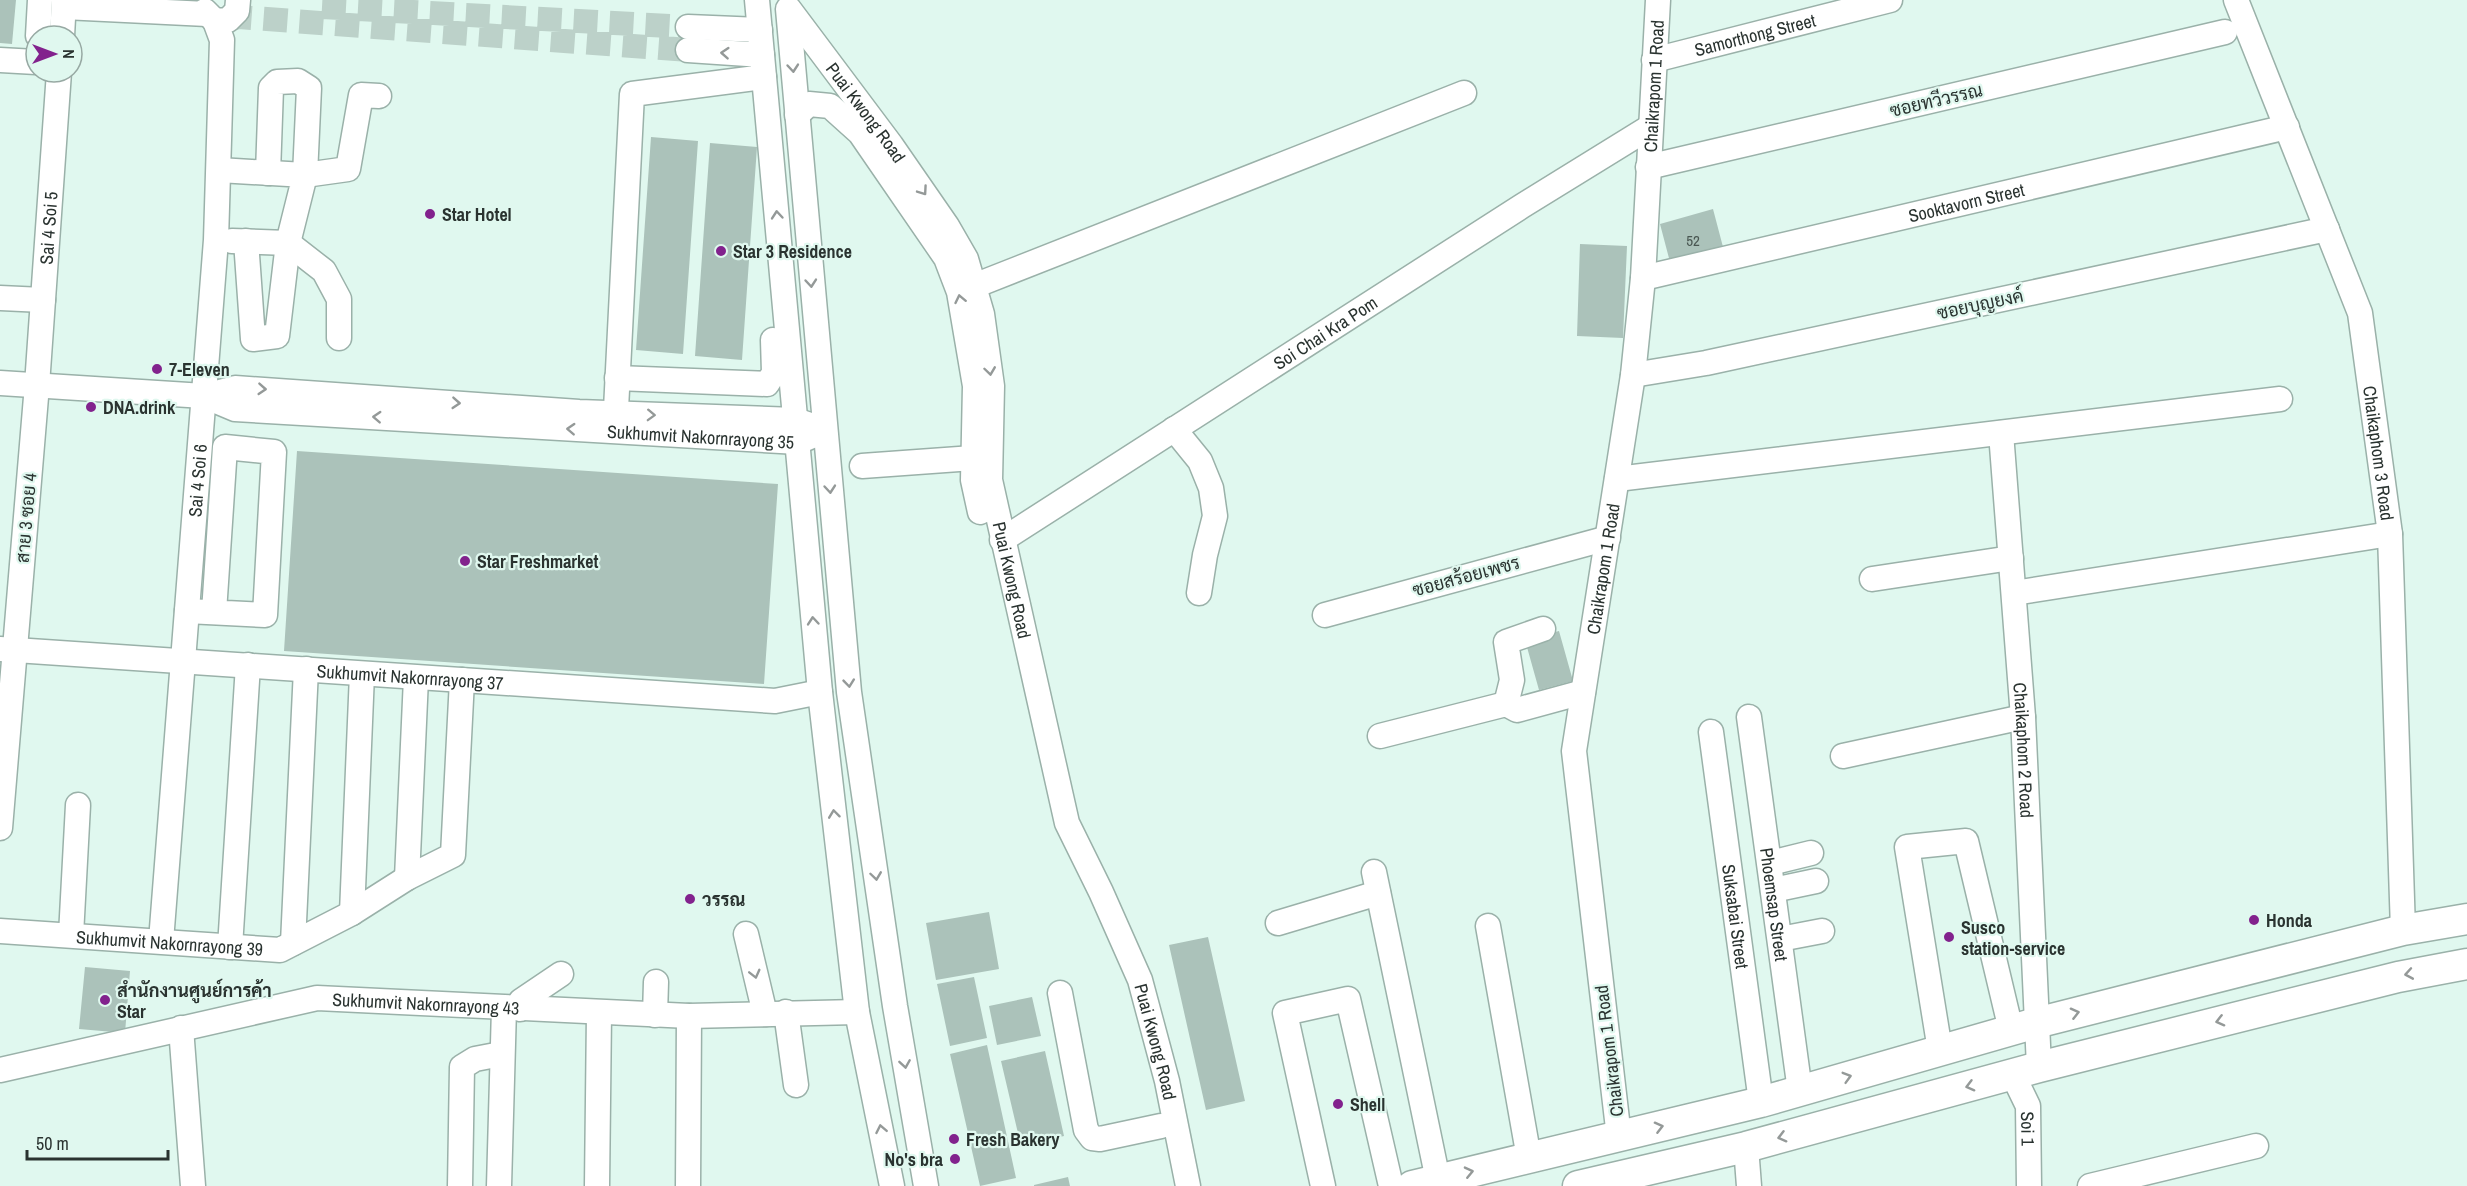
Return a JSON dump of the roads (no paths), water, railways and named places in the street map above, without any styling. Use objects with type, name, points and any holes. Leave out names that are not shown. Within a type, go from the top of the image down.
[{"type":"main road","points":[[1425,1183],[1761,1102],[2023,1026],[2403,930],[2467,919]]},
{"type":"main road","points":[[1578,1186],[1746,1147],[2026,1071],[2398,976],[2467,964]]},
{"type":"street","points":[[39,24],[40,0]]},
{"type":"street","points":[[63,24],[64,3],[209,12],[222,22],[232,18],[237,11],[238,0]]},
{"type":"street","name":"Chaikrapom 1 Road","points":[[1619,1137],[1574,751],[1633,375],[1643,278],[1658,0]]},
{"type":"street","name":"Samorthong Street","points":[[1654,60],[1890,0]]},
{"type":"street","name":"Chaikaphom 3 Road","points":[[2236,0],[2360,313],[2390,534],[2403,930]]},
{"type":"street","points":[[788,5],[849,692],[894,994],[926,1186]]},
{"type":"street","name":"Puai Kwong Road","points":[[788,5],[947,226],[966,259],[982,314],[992,386],[990,480],[1067,823],[1140,980],[1167,1081],[1188,1186]]},
{"type":"street","points":[[763,66],[688,39],[757,9],[763,66],[780,249],[820,692],[858,1012],[892,1186]]},
{"type":"street","name":"Sai 4 Soi 6","points":[[161,941],[216,240],[222,40],[209,12]]},
{"type":"street","name":"ซอยทวีวรรณ","points":[[1648,167],[2225,32]]},
{"type":"street","points":[[0,60],[24,61]]},
{"type":"street","points":[[616,423],[632,94],[763,66]]},
{"type":"street","points":[[246,241],[253,339],[278,336],[288,243],[305,175],[309,88],[298,81],[278,82],[271,88],[268,173]]},
{"type":"street","name":"Sai 4 Soi 5","points":[[37,385],[58,84]]},
{"type":"street","points":[[974,286],[1464,93]]},
{"type":"street","points":[[219,170],[305,175],[348,169],[362,95],[379,96]]},
{"type":"street","name":"Puai Kwong Road","points":[[797,115],[809,104],[819,103],[830,106],[860,133],[874,150],[946,258],[959,292],[975,386],[973,480],[987,549],[1055,831],[1103,923],[1131,996],[1173,1186]]},
{"type":"street","points":[[843,118],[851,113],[858,113],[871,119]]},
{"type":"street","name":"Soi Chai Kra Pom","points":[[1002,540],[1522,206],[1650,127]]},
{"type":"street","name":"Sooktavorn Street","points":[[1643,278],[2288,127]]},
{"type":"street","name":"ซอยบุญยงค์","points":[[1633,375],[1706,363],[2327,229]]},
{"type":"street","points":[[216,240],[288,243],[324,271],[339,299],[339,338]]},
{"type":"street","points":[[617,378],[766,384],[774,373],[770,268],[773,251],[780,249]]},
{"type":"street","points":[[0,298],[43,300]]},
{"type":"street","name":"Sukhumvit Nakornrayong 35","points":[[0,383],[204,396],[235,409],[825,431]]},
{"type":"street","name":"สาย 3 ซอย 4","points":[[0,828],[8,650],[37,385]]},
{"type":"street","points":[[1617,479],[2280,399]]},
{"type":"street","points":[[1174,429],[1200,461],[1211,488],[1214,507],[1215,516],[1204,555],[1199,593]]},
{"type":"street","name":"Chaikaphom 2 Road","points":[[2001,433],[2024,717],[2023,1026],[2026,1071]]},
{"type":"street","points":[[187,610],[213,612],[265,615],[274,452],[225,447],[213,612]]},
{"type":"street","points":[[862,466],[974,458]]},
{"type":"street","points":[[2014,593],[2390,534]]},
{"type":"street","name":"ซอยสร้อยเพชร","points":[[1325,615],[1608,538]]},
{"type":"street","points":[[1872,579],[2011,558]]},
{"type":"street","points":[[1506,704],[1512,680],[1506,642],[1544,629]]},
{"type":"street","name":"Sukhumvit Nakornrayong 37","points":[[8,650],[775,701],[820,692]]},
{"type":"street","points":[[230,947],[248,665]]},
{"type":"street","points":[[292,943],[306,669]]},
{"type":"street","points":[[352,913],[362,674]]},
{"type":"street","points":[[407,878],[416,678]]},
{"type":"street","name":"Sukhumvit Nakornrayong 39","points":[[0,931],[280,950],[352,913],[407,878],[453,855],[462,680]]},
{"type":"street","points":[[1380,736],[1506,704],[1517,710],[1583,692]]},
{"type":"street","name":"Phoemsap Street","points":[[1749,717],[1800,1091]]},
{"type":"street","points":[[1843,756],[2024,717]]},
{"type":"street","name":"Suksabai Street","points":[[1711,732],[1761,1102]]},
{"type":"street","points":[[1722,808],[1762,803]]},
{"type":"street","points":[[70,935],[78,805]]},
{"type":"street","points":[[1940,1050],[1907,847],[1966,841],[2023,1026]]},
{"type":"street","points":[[1770,863],[1811,854]]},
{"type":"street","points":[[1773,890],[1816,881]]},
{"type":"street","points":[[1278,923],[1376,883],[1425,1183]]},
{"type":"street","points":[[1488,926],[1529,1158]]},
{"type":"street","points":[[1780,939],[1822,931]]},
{"type":"street","points":[[746,934],[776,1013],[796,1085]]},
{"type":"street","points":[[499,1186],[501,1053],[512,1008],[561,974]]},
{"type":"street","points":[[655,1015],[656,982]]},
{"type":"street","points":[[1060,993],[1086,1130],[1092,1138],[1100,1139],[1161,1126]]},
{"type":"street","name":"Sukhumvit Nakornrayong 43","points":[[0,1070],[317,998],[689,1016],[858,1012]]},
{"type":"street","points":[[1323,1186],[1285,1013],[1348,999],[1391,1186]]},
{"type":"street","points":[[597,1186],[598,1013]]},
{"type":"street","points":[[688,1186],[689,1016]]},
{"type":"street","points":[[181,1028],[193,1186]]},
{"type":"street","points":[[460,1186],[462,1067],[475,1059],[501,1053]]},
{"type":"street","name":"Soi 1","points":[[2026,1071],[2029,1186]]},
{"type":"street","points":[[2090,1186],[2256,1146]]},
{"type":"street","points":[[1746,1147],[1749,1186]]},
{"type":"tunnel","points":[[322,7],[688,27]]},
{"type":"tunnel","points":[[228,20],[239,17],[688,50]]},
{"type":"place","name":"Star Hotel","points":[[430,214]]},
{"type":"place","name":"Star 3 Residence","points":[[721,251]]},
{"type":"place","name":"7-Eleven","points":[[157,369]]},
{"type":"place","name":"DNA.drink","points":[[91,407]]},
{"type":"place","name":"Star Freshmarket","points":[[465,561]]},
{"type":"place","name":"วรรณ","points":[[690,899]]},
{"type":"place","name":"Honda","points":[[2254,920]]},
{"type":"place","name":"Susco station-service","points":[[1949,937]]},
{"type":"place","name":"สำนักงานศูนย์การค้า Star","points":[[105,1000]]},
{"type":"place","name":"Shell","points":[[1338,1104]]},
{"type":"place","name":"Fresh Bakery","points":[[954,1139]]},
{"type":"place","name":"No's bra","points":[[955,1159]]}]
